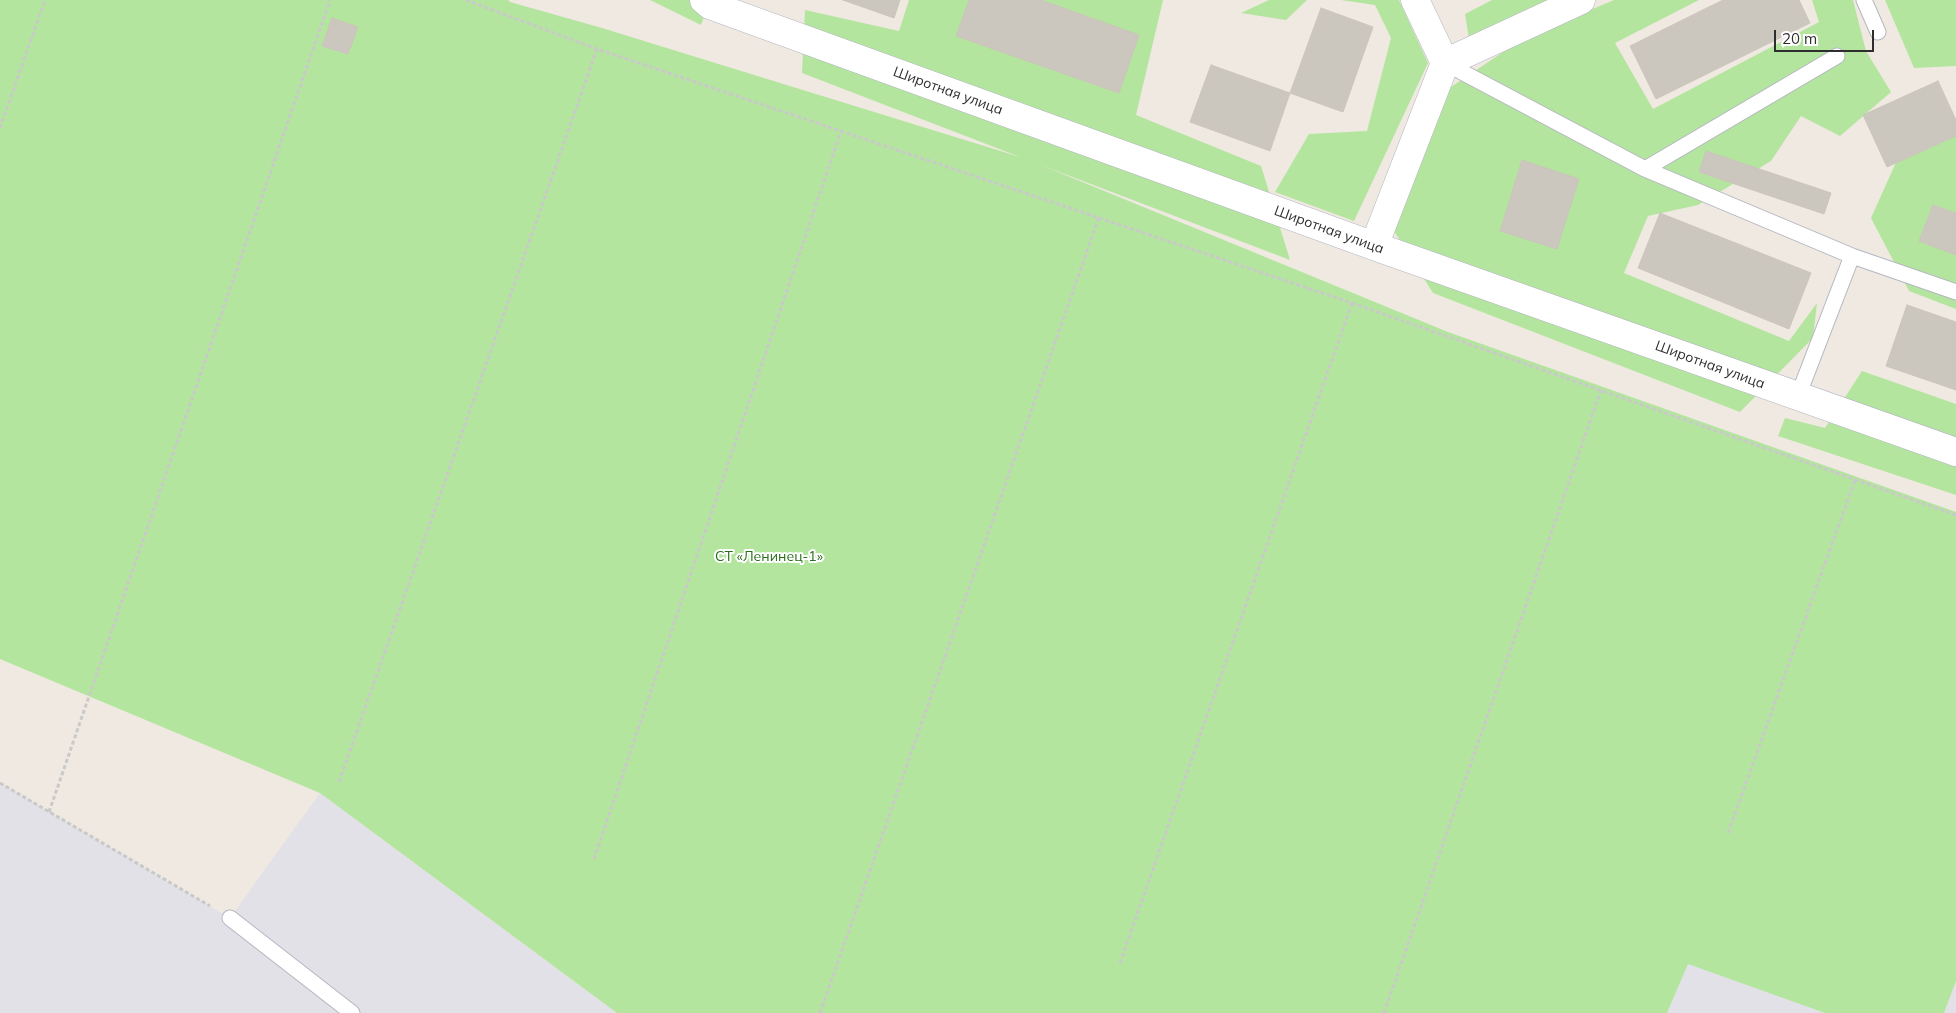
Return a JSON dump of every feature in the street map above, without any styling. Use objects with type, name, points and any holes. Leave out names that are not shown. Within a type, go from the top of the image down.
[{"type":"street","name":"Широтная улица","points":[[704,0],[710,5],[1374,246],[1956,452]]},
{"type":"street","points":[[1414,0],[1445,63]]},
{"type":"street","points":[[1374,246],[1445,63],[1582,0]]},
{"type":"lane","points":[[1864,0],[1878,32]]},
{"type":"lane","points":[[1645,169],[1836,56]]},
{"type":"lane","points":[[1445,63],[1645,169],[1852,256],[1956,292]]},
{"type":"lane","points":[[1798,396],[1852,256]]},
{"type":"lane","points":[[230,918],[352,1013]]},
{"type":"path","points":[[0,128],[45,0]]},
{"type":"path","points":[[49,812],[330,0]]},
{"type":"path","points":[[466,0],[597,49],[1352,302],[1956,515]]},
{"type":"path","points":[[339,782],[597,49]]},
{"type":"path","points":[[594,859],[841,130]]},
{"type":"path","points":[[820,1013],[1099,217]]},
{"type":"path","points":[[1120,963],[1352,302]]},
{"type":"path","points":[[1384,1013],[1601,390]]},
{"type":"path","points":[[1728,833],[1855,480]]},
{"type":"path","points":[[0,783],[230,918]]},
{"type":"shaded area","points":[[0,783],[230,918],[320,793],[617,1013],[0,1013]]},
{"type":"shaded area","points":[[1688,963],[1825,1013],[1667,1013]]},
{"type":"shaded area","points":[[1956,981],[1956,1013],[1944,1013]]},
{"type":"green space","name":"СТ «Ленинец-1»","points":[[0,0],[508,0],[1020,157],[802,73],[805,10],[899,31],[909,0],[1163,0],[1136,115],[1261,166],[1290,260],[1041,165],[1448,332],[1956,512],[1956,981],[1944,1013],[1825,1013],[1688,964],[1667,1013],[617,1013],[320,793],[0,659]]},
{"type":"green space","points":[[650,0],[710,0],[701,25]]},
{"type":"green space","points":[[1269,0],[1307,0],[1286,20],[1241,13]]},
{"type":"green space","points":[[1341,0],[1399,0],[1428,63],[1354,221],[1275,192],[1309,134],[1367,131],[1391,38],[1375,5]]},
{"type":"green space","points":[[1492,0],[1552,0],[1469,39],[1465,14]]},
{"type":"green space","points":[[1614,0],[1699,0],[1615,43],[1653,109],[1819,22],[1812,0],[1853,0],[1866,51],[1891,92],[1840,136],[1801,116],[1771,161],[1698,205],[1648,216],[1624,273],[1789,341],[1817,303],[1813,338],[1740,412],[1433,293],[1394,231],[1451,87],[1524,38]]},
{"type":"green space","points":[[1885,0],[1956,0],[1956,66],[1914,68]]},
{"type":"green space","points":[[1925,98],[1956,125],[1956,309],[1909,291],[1871,218]]},
{"type":"green space","points":[[1862,371],[1956,404],[1956,495],[1778,436],[1785,418],[1825,428]]},
{"type":"building","points":[[843,0],[900,0],[894,18]]},
{"type":"building","points":[[969,0],[1041,0],[1139,35],[1119,93],[956,36]]},
{"type":"building","points":[[1723,0],[1799,0],[1810,23],[1656,99],[1630,46]]},
{"type":"building","points":[[1321,8],[1373,27],[1343,112],[1290,93]]},
{"type":"building","points":[[332,18],[358,27],[348,54],[322,46]]},
{"type":"building","points":[[1211,65],[1290,93],[1270,151],[1190,122]]},
{"type":"building","points":[[1938,81],[1956,120],[1956,136],[1887,167],[1863,115]]},
{"type":"building","points":[[1706,151],[1831,193],[1824,214],[1699,172]]},
{"type":"building","points":[[1522,160],[1579,179],[1557,249],[1500,231]]},
{"type":"building","points":[[1933,205],[1956,213],[1956,255],[1919,241]]},
{"type":"building","points":[[1660,213],[1811,273],[1789,329],[1638,268]]},
{"type":"building","points":[[1907,305],[1956,322],[1956,390],[1886,366]]}]
